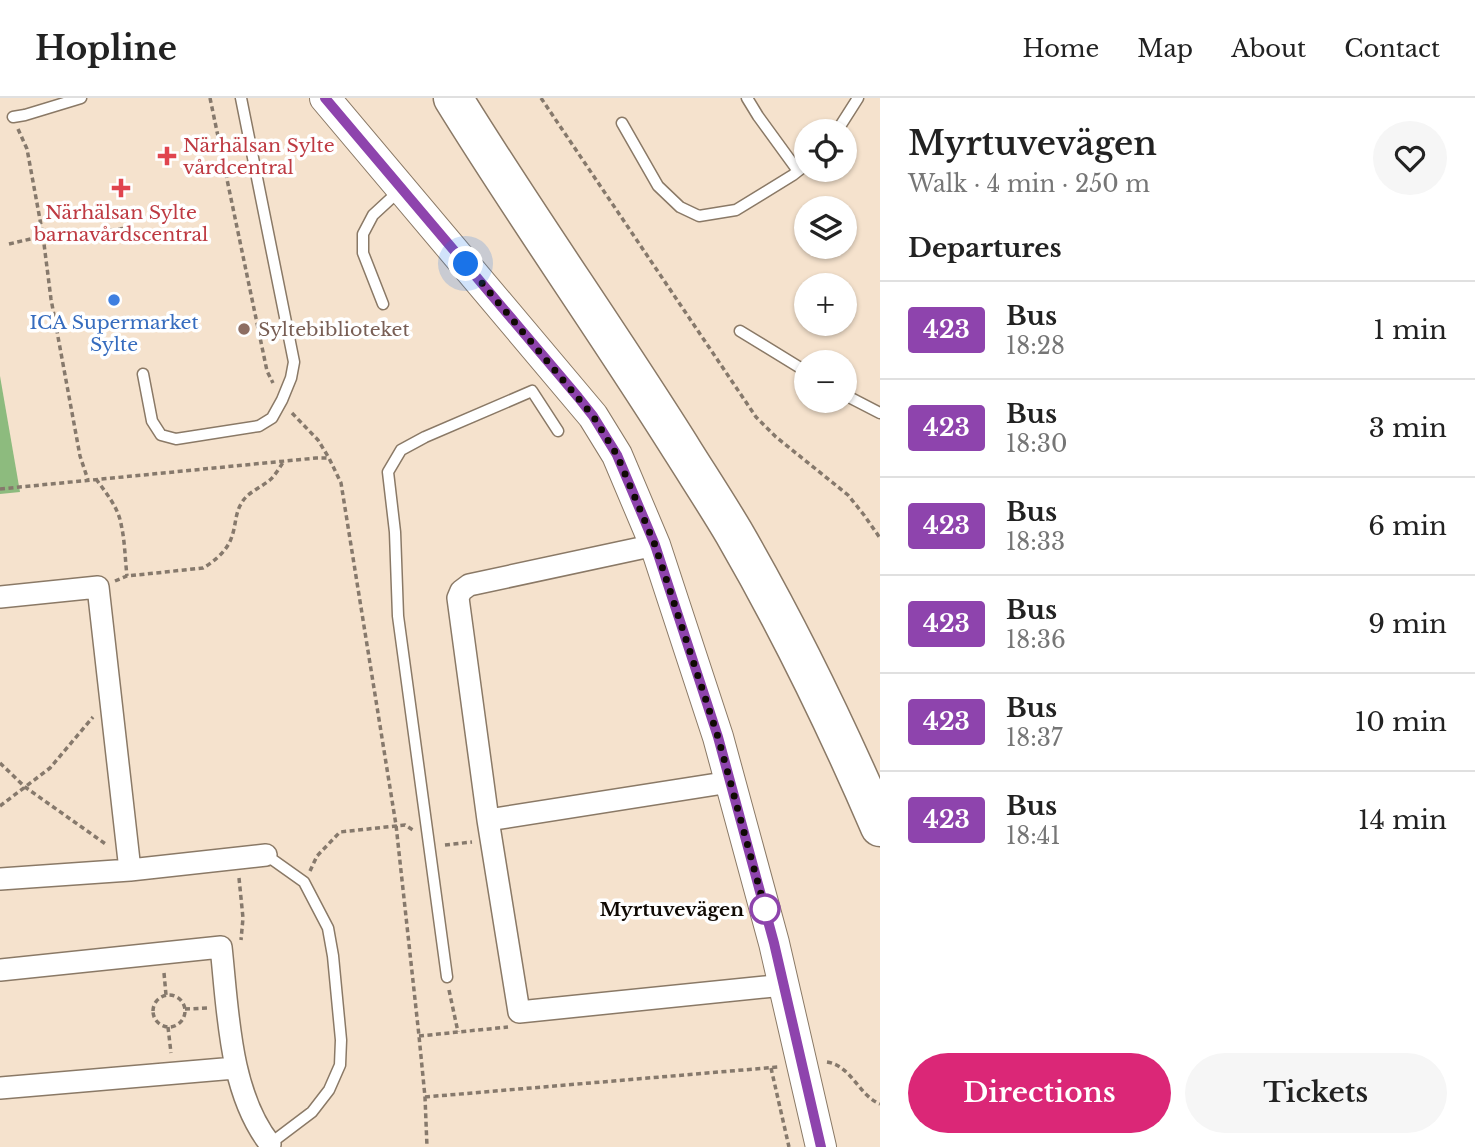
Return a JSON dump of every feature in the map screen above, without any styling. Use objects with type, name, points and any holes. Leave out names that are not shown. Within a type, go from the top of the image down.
[{"type":"highway","points":[[453,98],[634,373],[734,533],[813,681],[854,765],[880,827]]},
{"type":"highway","points":[[482,98],[654,358],[755,520],[834,667],[880,764]]},
{"type":"street","points":[[325,98],[547,359],[593,416],[617,455],[655,545],[718,737],[774,943],[821,1147]]},
{"type":"street","points":[[655,545],[469,585],[461,591],[458,598],[488,820],[519,1012],[784,985]]},
{"type":"street","points":[[0,597],[98,587],[129,865]]},
{"type":"street","points":[[488,820],[730,782]]},
{"type":"street","points":[[0,879],[129,865],[266,855]]},
{"type":"street","points":[[0,970],[221,947],[235,1068],[258,1129],[268,1145]]},
{"type":"street","points":[[0,1088],[235,1068]]},
{"type":"lane","points":[[13,117],[80,98]]},
{"type":"lane","points":[[143,374],[152,421],[160,435],[176,439],[258,426],[272,418],[291,378],[294,362],[241,98]]},
{"type":"lane","points":[[747,98],[758,116],[794,159]]},
{"type":"lane","points":[[845,119],[858,98]]},
{"type":"lane","points":[[622,124],[658,186],[680,207],[699,216],[736,210],[794,173]]},
{"type":"lane","points":[[383,304],[363,253],[363,234],[373,215],[401,189]]},
{"type":"lane","points":[[740,331],[794,364]]},
{"type":"lane","points":[[447,976],[398,616],[388,472],[401,450],[532,391],[558,431]]},
{"type":"lane","points":[[857,401],[880,412]]},
{"type":"lane","points":[[266,855],[304,882],[328,928],[341,1040],[340,1065],[329,1090],[312,1112],[268,1145]]},
{"type":"path","points":[[210,98],[267,371],[282,400],[318,440],[341,483],[396,825],[425,1097],[427,1147]]},
{"type":"path","points":[[541,98],[756,416],[776,437],[848,495],[880,538]]},
{"type":"path","points":[[13,117],[27,149],[53,312],[80,456],[88,480]]},
{"type":"path","points":[[9,244],[43,236],[126,229]]},
{"type":"path","points":[[0,489],[329,458]]},
{"type":"path","points":[[98,587],[127,576],[202,568],[212,563],[232,537],[241,503],[248,494],[273,477],[284,461]]},
{"type":"path","points":[[96,480],[108,496],[121,524],[127,576]]},
{"type":"path","points":[[0,806],[50,768],[111,697]]},
{"type":"path","points":[[0,763],[25,787],[129,865]]},
{"type":"path","points":[[304,882],[317,856],[340,832],[396,825]]},
{"type":"path","points":[[221,947],[240,943],[243,918],[237,859]]},
{"type":"path","points":[[447,976],[457,1032]]},
{"type":"path","points":[[171,995],[180,1000],[185,1015],[180,1023],[168,1027],[158,1023],[153,1013],[156,1002],[161,997],[171,995]]},
{"type":"path","points":[[419,1036],[509,1027],[517,1019],[519,1012]]},
{"type":"path","points":[[168,1027],[173,1073]]},
{"type":"path","points":[[425,1097],[825,1062],[841,1066],[869,1098],[880,1104]]},
{"type":"path","points":[[771,1068],[789,1147]]},
{"type":"green space","points":[[0,376],[20,492],[0,494]]},
{"type":"bus line","name":"423","points":[[325,98],[547,359],[593,416],[617,455],[655,545],[718,737],[774,943],[821,1147]]},
{"type":"place","name":"Närhälsan Sylte vårdcentral","points":[[167,156]]},
{"type":"place","name":"Närhälsan Sylte barnavårdscentral","points":[[121,188]]},
{"type":"place","name":"ICA Supermarket Sylte","points":[[114,300]]},
{"type":"place","name":"Syltebiblioteket","points":[[244,329]]},
{"type":"place","name":"Myrtuvevägen","points":[[765,909]]},
{"type":"route","points":[[466,264],[593,416],[617,455],[655,545],[718,737],[767,916],[765,909]]}]
